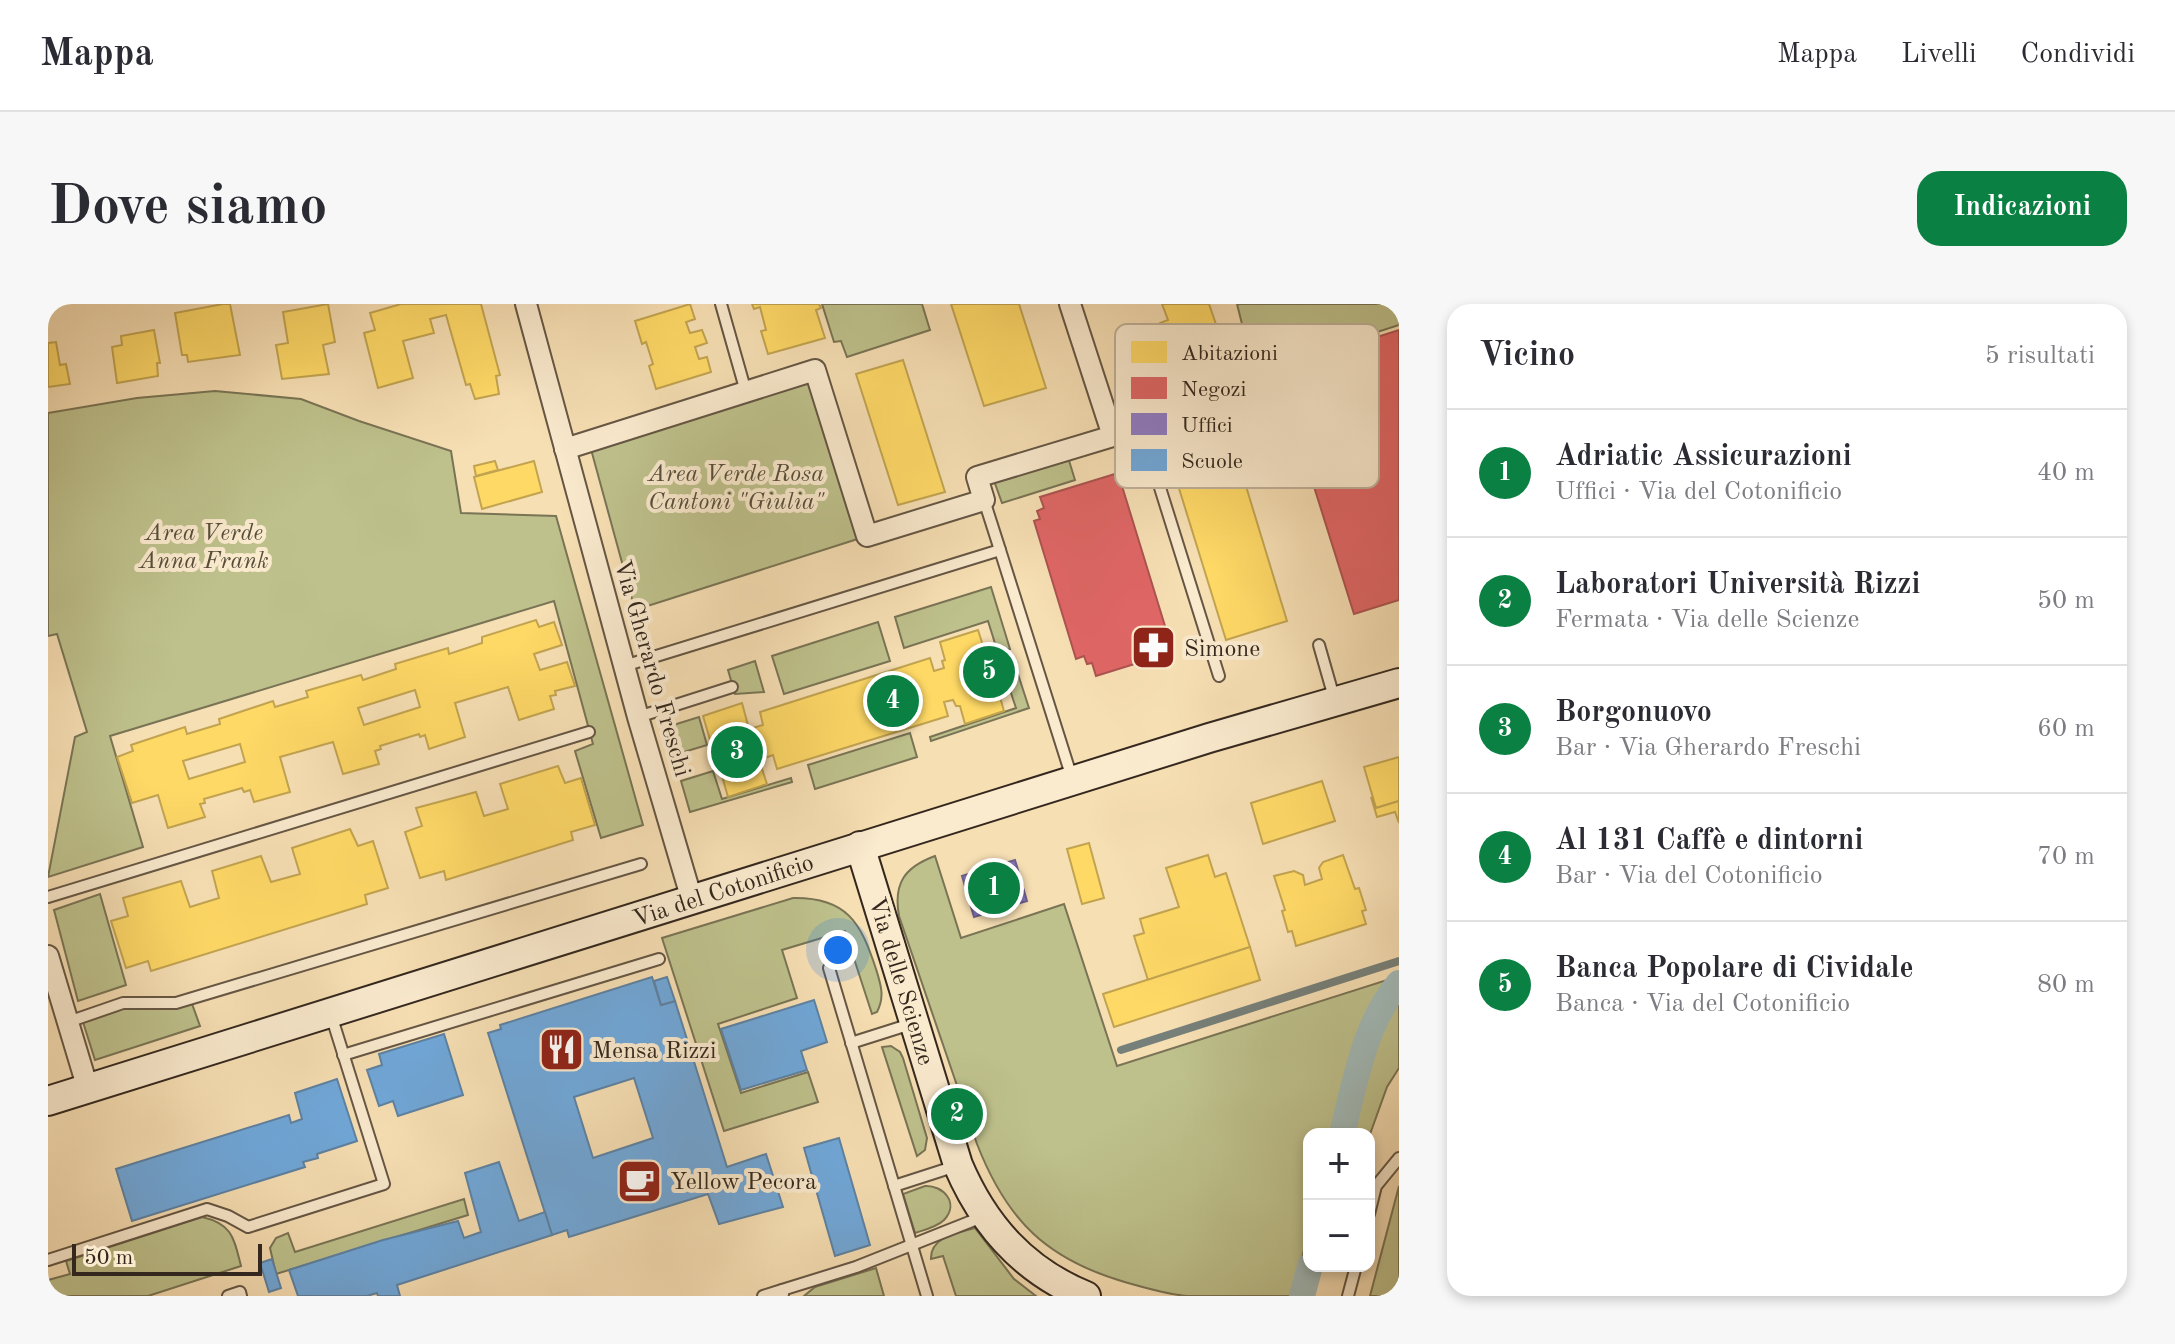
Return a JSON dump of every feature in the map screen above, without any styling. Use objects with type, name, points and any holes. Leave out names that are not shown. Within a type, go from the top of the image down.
[{"type":"main road","name":"Via del Cotonificio","points":[[48,1101],[1073,780],[1399,683]]},
{"type":"main road","name":"Via delle Scienze","points":[[860,846],[958,1165],[984,1216],[1029,1262],[1086,1296]]},
{"type":"street","name":"Via Gherardo Freschi","points":[[526,304],[638,717],[692,900]]},
{"type":"street","points":[[565,449],[815,370],[867,536],[984,500],[977,477],[1113,436],[1070,304]]},
{"type":"street","points":[[48,956],[58,1024],[88,1089]]},
{"type":"lane","points":[[721,304],[746,392]]},
{"type":"lane","points":[[1160,488],[1219,676]]},
{"type":"lane","points":[[984,500],[1073,780]]},
{"type":"lane","points":[[624,666],[1000,550]]},
{"type":"lane","points":[[1319,645],[1336,702]]},
{"type":"lane","points":[[638,717],[732,687]]},
{"type":"lane","points":[[48,897],[589,732]]},
{"type":"lane","points":[[58,1024],[123,1003],[176,1003],[641,864]]},
{"type":"lane","points":[[343,1055],[659,959]]},
{"type":"lane","points":[[829,968],[927,1296]]},
{"type":"lane","points":[[48,1260],[207,1209],[248,1227],[384,1184],[330,1013]]},
{"type":"lane","points":[[851,1043],[915,1023]]},
{"type":"lane","points":[[1372,1200],[1376,1186],[1399,1158]]},
{"type":"lane","points":[[894,1186],[958,1165]]},
{"type":"lane","points":[[763,1296],[783,1293],[984,1216]]},
{"type":"lane","points":[[1348,1296],[1354,1272]]},
{"type":"lane","points":[[228,1296],[240,1292],[241,1296]]},
{"type":"green space","points":[[822,304],[922,304],[930,330],[847,357],[841,341],[834,342]]},
{"type":"green space","points":[[1237,304],[1399,304],[1399,325],[1379,331],[1379,324],[1242,324]]},
{"type":"green space","name":"Area Verde Rosa Cantoni \"Giulia\"","points":[[815,370],[867,536],[635,610],[589,442]]},
{"type":"green space","name":"Area Verde Anna Frank","points":[[215,391],[301,399],[451,451],[461,513],[556,516],[643,825],[601,838],[575,751],[593,744],[554,601],[110,736],[143,847],[48,877],[75,737],[87,732],[57,634],[48,636],[48,413],[137,398]]},
{"type":"green space","points":[[1067,454],[1075,480],[1002,503],[993,478]]},
{"type":"green space","points":[[991,587],[1010,649],[998,653],[988,621],[904,648],[895,617]]},
{"type":"green space","points":[[878,622],[890,661],[784,694],[772,656]]},
{"type":"green space","points":[[755,661],[764,692],[735,694],[728,670]]},
{"type":"green space","points":[[1016,668],[1029,708],[931,741],[930,737],[1016,708],[1004,672]]},
{"type":"green space","points":[[699,717],[707,745],[674,755],[667,727]]},
{"type":"green space","points":[[910,733],[917,757],[815,789],[808,765]]},
{"type":"green space","points":[[713,771],[722,799],[791,778],[792,782],[690,812],[681,781]]},
{"type":"green space","points":[[935,856],[961,938],[1064,904],[1117,1066],[1390,979],[1366,1014],[1358,1032],[1333,1128],[1303,1128],[1303,1254],[1293,1296],[1188,1296],[1128,1283],[1074,1262],[1033,1234],[1017,1216],[1002,1195],[977,1144],[899,916],[900,885],[909,871]]},
{"type":"green space","points":[[100,894],[126,985],[78,1001],[54,910]]},
{"type":"green space","points":[[793,898],[827,902],[849,916],[857,926],[879,980],[882,996],[879,1007],[872,1014],[845,931],[782,950],[797,998],[718,1024],[741,1093],[808,1072],[818,1102],[724,1131],[662,938]]},
{"type":"green space","points":[[1399,995],[1399,1068],[1387,1087],[1372,1128],[1350,1128],[1362,1080],[1389,1011]]},
{"type":"green space","points":[[191,1001],[200,1026],[95,1060],[83,1022],[124,1008],[176,1006]]},
{"type":"green space","points":[[891,1046],[903,1058],[927,1138],[925,1150],[917,1156],[882,1047]]},
{"type":"green space","points":[[925,1186],[938,1188],[947,1196],[949,1214],[941,1222],[915,1233],[903,1194]]},
{"type":"green space","points":[[1399,1186],[1399,1278],[1396,1291],[1399,1296],[1370,1296]]},
{"type":"green space","points":[[464,1199],[468,1215],[276,1274],[270,1248],[276,1238],[288,1233],[295,1252]]},
{"type":"green space","points":[[202,1217],[226,1228],[234,1240],[241,1266],[148,1296],[48,1296],[48,1280],[70,1274],[66,1261]]},
{"type":"green space","points":[[975,1228],[1014,1279],[1036,1296],[956,1296],[943,1256],[931,1259],[932,1252],[946,1237]]},
{"type":"green space","points":[[876,1268],[884,1296],[804,1296],[815,1287]]},
{"type":"building: Abitazioni","points":[[230,304],[240,355],[188,362],[187,355],[182,355],[175,313]]},
{"type":"building: Abitazioni","points":[[328,304],[335,342],[323,345],[329,374],[282,379],[276,345],[288,343],[283,312]]},
{"type":"building: Abitazioni","points":[[401,304],[481,304],[500,375],[496,376],[499,394],[475,399],[470,384],[466,385],[446,315],[430,319],[434,333],[403,341],[413,378],[378,388],[364,333],[375,330],[370,313]]},
{"type":"building: Abitazioni","points":[[690,304],[695,319],[686,322],[690,333],[702,330],[707,343],[695,347],[699,359],[707,357],[711,372],[656,389],[649,366],[653,364],[646,342],[642,344],[635,321]]},
{"type":"building: Abitazioni","points":[[752,304],[819,304],[821,308],[816,310],[825,338],[768,354],[761,331],[766,330],[760,307],[754,309]]},
{"type":"building: Abitazioni","points":[[951,304],[1019,304],[1046,388],[984,406]]},
{"type":"building: Abitazioni","points":[[1162,304],[1209,304],[1216,324],[1160,324],[1168,320]]},
{"type":"building: Abitazioni","points":[[154,330],[160,363],[157,363],[158,376],[117,383],[112,347],[122,345],[121,336]]},
{"type":"building: Abitazioni","points":[[56,342],[60,365],[66,364],[70,384],[48,387],[48,343]]},
{"type":"building: Abitazioni","points":[[903,360],[945,492],[898,505],[856,374]]},
{"type":"building: Abitazioni","points":[[495,461],[498,470],[476,476],[474,466]]},
{"type":"building: Abitazioni","points":[[534,461],[542,492],[482,509],[474,477]]},
{"type":"building: Abitazioni","points":[[1179,488],[1247,488],[1287,621],[1226,640]]},
{"type":"building: Abitazioni","points":[[536,620],[539,627],[554,622],[562,645],[534,654],[540,670],[567,662],[575,686],[555,691],[556,695],[550,696],[554,709],[519,720],[508,687],[455,703],[465,737],[429,749],[425,735],[420,737],[419,734],[380,746],[381,749],[375,751],[379,764],[343,774],[333,742],[280,757],[290,792],[254,802],[250,790],[244,792],[242,788],[204,799],[205,803],[200,804],[205,817],[168,828],[158,795],[132,803],[117,757],[133,751],[131,745],[185,727],[187,734],[220,724],[219,719],[273,701],[275,707],[308,697],[306,691],[361,675],[363,680],[396,669],[395,664],[448,648],[449,654],[482,643],[482,637]],"holes":[[[415,690],[420,707],[364,725],[358,708]],[[240,744],[245,762],[189,779],[183,761]]]},
{"type":"building: Abitazioni","points":[[978,630],[987,658],[979,660],[986,686],[996,683],[1004,711],[965,724],[960,706],[956,706],[953,700],[944,702],[948,716],[777,769],[773,755],[759,760],[767,784],[728,797],[720,769],[728,765],[721,741],[711,743],[703,716],[742,703],[749,729],[763,725],[760,712],[930,658],[934,671],[944,668],[940,642]]},
{"type":"building: Abitazioni","points":[[1399,757],[1399,801],[1376,808],[1364,767]]},
{"type":"building: Abitazioni","points":[[558,766],[565,783],[581,778],[595,825],[571,832],[573,840],[446,880],[444,871],[420,878],[405,832],[422,826],[416,808],[476,792],[484,816],[508,809],[500,784]]},
{"type":"building: Abitazioni","points":[[1322,781],[1335,821],[1263,844],[1251,803]]},
{"type":"building: Abitazioni","points":[[1371,797],[1376,808],[1399,801],[1399,823],[1395,812],[1377,817]]},
{"type":"building: Abitazioni","points":[[350,829],[358,846],[373,841],[388,888],[365,895],[367,904],[151,971],[148,961],[126,968],[111,921],[128,916],[123,898],[181,881],[190,907],[219,898],[212,871],[261,856],[271,882],[300,874],[292,848]]},
{"type":"building: Abitazioni","points":[[1089,843],[1104,898],[1082,904],[1067,849]]},
{"type":"building: Abitazioni","points":[[1208,855],[1215,877],[1226,873],[1250,947],[1148,980],[1134,936],[1144,933],[1140,919],[1179,907],[1166,868]]},
{"type":"building: Abitazioni","points":[[1343,855],[1355,889],[1359,888],[1366,910],[1362,911],[1366,924],[1296,946],[1292,931],[1288,932],[1282,911],[1285,910],[1274,876],[1294,871],[1303,875],[1305,885],[1322,879],[1319,868],[1323,862]]},
{"type":"building: Abitazioni","points":[[1250,947],[1260,980],[1114,1027],[1103,994]]},
{"type":"building: Negozi","points":[[1399,330],[1399,600],[1354,614],[1314,488],[1379,488],[1379,336]]},
{"type":"building: Negozi","points":[[1115,474],[1115,488],[1123,488],[1173,652],[1096,676],[1092,663],[1087,664],[1084,656],[1076,659],[1034,521],[1040,519],[1037,511],[1044,508],[1040,497]]},
{"type":"building: Negozi","points":[[987,658],[996,669],[996,683],[986,686],[979,660]]},
{"type":"building: Uffici","points":[[1015,860],[1027,901],[974,917],[962,876]]},
{"type":"building: Scuole","points":[[652,977],[661,1005],[675,1001],[727,1167],[766,1154],[783,1207],[719,1224],[708,1194],[569,1237],[567,1230],[552,1235],[488,1033],[501,1029],[500,1025]],"holes":[[[634,1078],[653,1138],[593,1158],[574,1097]]]},
{"type":"building: Scuole","points":[[667,977],[675,1001],[661,1005],[654,981]]},
{"type":"building: Scuole","points":[[814,1000],[827,1042],[801,1051],[807,1070],[741,1090],[721,1029]]},
{"type":"building: Scuole","points":[[444,1034],[463,1095],[398,1116],[393,1101],[379,1106],[367,1070],[382,1065],[379,1054]]},
{"type":"building: Scuole","points":[[337,1079],[357,1141],[317,1154],[318,1158],[303,1162],[305,1167],[132,1221],[116,1169],[289,1115],[291,1123],[302,1119],[295,1093]]},
{"type":"building: Scuole","points":[[839,1138],[870,1245],[835,1256],[804,1148]]},
{"type":"building: Scuole","points":[[499,1162],[519,1221],[545,1212],[552,1235],[397,1285],[400,1296],[378,1296],[377,1293],[367,1296],[298,1296],[289,1270],[383,1240],[458,1221],[464,1238],[481,1232],[465,1173]]},
{"type":"building: Scuole","points":[[272,1259],[281,1288],[269,1292],[260,1263]]},
{"type":"waterway","points":[[1121,1050],[1399,961]]},
{"type":"waterway","points":[[1344,1128],[1369,1035],[1399,983]]},
{"type":"waterway","points":[[1302,1296],[1308,1272]]},
{"type":"place","name":"Simone","points":[[1153,648]]},
{"type":"place","name":"Banca Popolare di Cividale","points":[[989,672]]},
{"type":"place","name":"Al 131 Caffè e dintorni","points":[[893,701]]},
{"type":"place","name":"Borgonuovo","points":[[737,752]]},
{"type":"place","name":"Adriatic Assicurazioni","points":[[994,888]]},
{"type":"place","name":"Mensa Rizzi","points":[[561,1050]]},
{"type":"place","name":"Laboratori Università Rizzi","points":[[957,1114]]},
{"type":"place","name":"Yellow Pecora","points":[[639,1181]]}]
